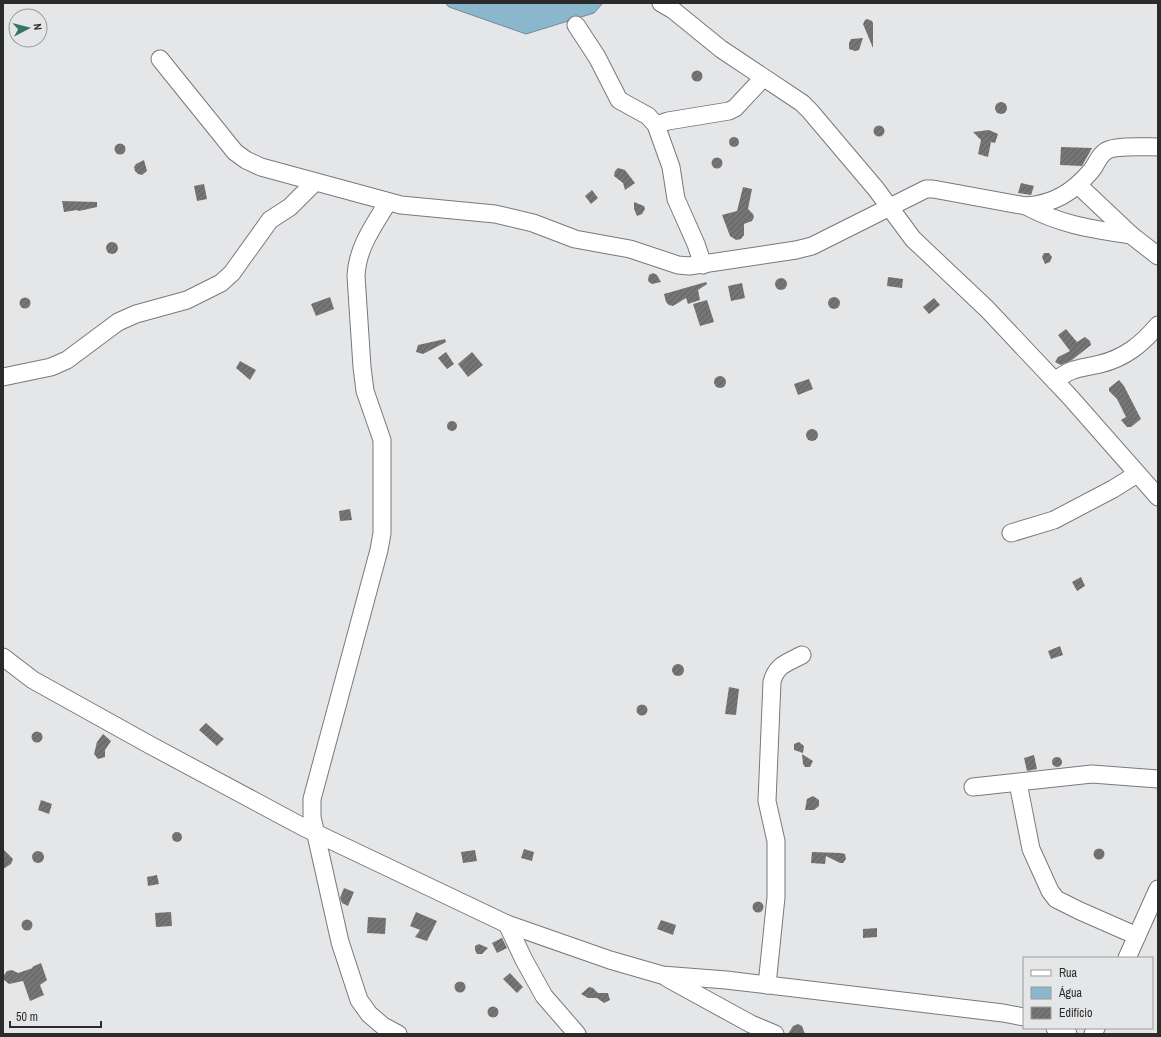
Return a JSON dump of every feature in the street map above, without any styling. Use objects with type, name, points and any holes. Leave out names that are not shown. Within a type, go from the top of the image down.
[{"type":"street","points":[[661,3],[673,10],[710,41],[802,103],[891,208],[913,239],[973,295],[1055,381],[1158,497]]},
{"type":"street","points":[[576,25],[597,57],[619,100],[648,116],[656,125],[671,167],[676,199],[696,244],[703,265]]},
{"type":"street","points":[[160,59],[235,152],[246,160],[261,167],[388,202],[495,214],[532,223],[575,239],[630,249],[678,265],[703,265],[812,246],[891,208],[926,189],[1026,206],[1039,205],[1054,201],[1078,186],[1093,169],[1100,156],[1107,150],[1158,147]]},
{"type":"street","points":[[656,125],[668,121],[729,112],[735,108],[763,78]]},
{"type":"street","points":[[3,377],[51,367],[67,360],[118,322],[136,314],[187,300],[221,283],[232,273],[270,220],[290,207],[315,182]]},
{"type":"street","points":[[1078,186],[1131,236],[1158,256]]},
{"type":"street","points":[[388,202],[360,252],[356,264],[362,366],[365,391],[382,440],[382,533],[377,557],[312,799],[312,816],[340,942],[359,1000],[369,1014],[383,1026],[398,1034]]},
{"type":"street","points":[[1026,206],[1046,217],[1067,224],[1131,236]]},
{"type":"street","points":[[1055,381],[1067,371],[1102,364],[1136,349],[1158,325]]},
{"type":"street","points":[[1011,534],[1054,520],[1113,489],[1137,474]]},
{"type":"street","points":[[767,985],[776,897],[776,842],[767,801],[772,682],[774,673],[780,666],[802,656]]},
{"type":"street","points":[[3,657],[33,680],[157,749],[315,833],[507,924],[610,960],[662,974],[1003,1013],[1023,1018]]},
{"type":"street","points":[[973,787],[1092,774],[1158,779]]},
{"type":"street","points":[[1018,783],[1030,849],[1050,891],[1056,899],[1137,936]]},
{"type":"street","points":[[1127,957],[1158,889]]},
{"type":"street","points":[[507,924],[524,960],[544,996],[578,1034]]},
{"type":"street","points":[[662,974],[752,1024],[775,1034]]},
{"type":"street","points":[[1057,1029],[1068,1034]]},
{"type":"water","points":[[445,3],[603,3],[594,13],[526,34],[449,7]]},
{"type":"building","points":[[867,19],[873,23],[873,48],[863,24]]},
{"type":"building","points":[[863,38],[859,50],[855,51],[849,49],[851,39]]},
{"type":"building","points":[[697,70],[701,72],[703,76],[701,80],[697,82],[693,80],[691,76],[693,72]]},
{"type":"building","points":[[1003,102],[1006,103],[1006,113],[999,114],[996,113],[995,106],[996,103]]},
{"type":"building","points":[[879,125],[883,127],[885,131],[883,135],[879,137],[875,135],[873,131],[875,127]]},
{"type":"building","points":[[989,130],[998,134],[995,143],[991,142],[988,157],[978,154],[981,140],[973,132]]},
{"type":"building","points":[[732,137],[736,137],[738,138],[738,146],[732,147],[729,144],[729,140]]},
{"type":"building","points":[[118,144],[122,144],[124,145],[124,153],[118,154],[115,151],[115,147]]},
{"type":"building","points":[[1061,147],[1092,148],[1082,166],[1060,165]]},
{"type":"building","points":[[717,157],[721,159],[723,163],[721,167],[717,169],[713,167],[711,163],[713,159]]},
{"type":"building","points":[[144,160],[147,171],[142,175],[138,174],[134,167],[136,164]]},
{"type":"building","points":[[618,168],[625,170],[635,183],[625,190],[623,183],[614,176],[615,171]]},
{"type":"building","points":[[1021,183],[1034,186],[1031,195],[1018,193]]},
{"type":"building","points":[[204,184],[207,199],[197,201],[194,186]]},
{"type":"building","points":[[743,187],[752,189],[748,209],[754,217],[752,221],[744,224],[744,235],[741,239],[736,240],[730,236],[722,215],[737,211]]},
{"type":"building","points":[[592,190],[598,198],[591,204],[585,196]]},
{"type":"building","points":[[62,201],[97,202],[97,207],[79,211],[64,212]]},
{"type":"building","points":[[634,202],[644,206],[645,209],[642,214],[637,216],[634,209]]},
{"type":"building","points":[[112,242],[116,244],[118,248],[116,252],[112,254],[108,252],[106,248],[108,244]]},
{"type":"building","points":[[1044,253],[1049,253],[1052,257],[1050,262],[1045,264],[1042,257]]},
{"type":"building","points":[[653,273],[657,275],[661,282],[652,284],[649,282],[649,275]]},
{"type":"building","points":[[888,277],[903,279],[902,288],[887,286]]},
{"type":"building","points":[[779,278],[783,278],[787,284],[783,290],[779,290],[775,286],[775,282]]},
{"type":"building","points":[[706,282],[707,284],[698,290],[700,300],[688,304],[686,298],[673,306],[666,302],[664,294]]},
{"type":"building","points":[[742,283],[745,298],[731,301],[728,286]]},
{"type":"building","points":[[330,297],[334,309],[316,316],[311,304]]},
{"type":"building","points":[[832,297],[836,297],[840,303],[836,309],[832,309],[828,305],[828,301]]},
{"type":"building","points":[[23,298],[27,298],[29,299],[29,307],[23,308],[20,305],[20,301]]},
{"type":"building","points":[[934,298],[940,305],[929,314],[923,307]]},
{"type":"building","points":[[707,300],[714,322],[700,326],[693,304]]},
{"type":"building","points":[[1066,329],[1077,342],[1085,337],[1090,341],[1091,345],[1072,360],[1061,365],[1055,362],[1058,357],[1070,351],[1058,335]]},
{"type":"building","points":[[445,339],[446,342],[423,354],[416,352],[418,345]]},
{"type":"building","points":[[446,352],[454,364],[447,369],[438,358]]},
{"type":"building","points":[[472,352],[483,365],[468,377],[458,364]]},
{"type":"building","points":[[240,361],[256,370],[250,380],[236,368]]},
{"type":"building","points":[[722,376],[725,377],[725,387],[718,388],[715,387],[714,380],[715,377]]},
{"type":"building","points":[[809,379],[813,389],[798,395],[794,384]]},
{"type":"building","points":[[1119,380],[1124,386],[1141,419],[1131,427],[1127,427],[1121,420],[1126,417],[1117,399],[1109,391],[1109,388]]},
{"type":"building","points":[[450,421],[454,421],[456,422],[456,430],[450,431],[447,428],[447,424]]},
{"type":"building","points":[[810,429],[814,429],[818,435],[814,441],[810,441],[806,437],[806,433]]},
{"type":"building","points":[[350,509],[352,520],[340,521],[339,511]]},
{"type":"building","points":[[1081,577],[1085,586],[1077,591],[1072,582]]},
{"type":"building","points":[[1060,646],[1063,655],[1051,659],[1048,651]]},
{"type":"building","points":[[678,664],[682,666],[684,670],[682,674],[678,676],[674,674],[672,670],[674,666]]},
{"type":"building","points":[[729,687],[739,689],[736,715],[725,714]]},
{"type":"building","points":[[642,704],[646,706],[648,710],[646,714],[642,716],[638,714],[636,710],[638,706]]},
{"type":"building","points":[[206,723],[224,739],[217,746],[199,730]]},
{"type":"building","points":[[35,732],[39,732],[41,733],[41,741],[35,742],[32,739],[32,735]]},
{"type":"building","points":[[103,734],[111,741],[105,750],[105,757],[98,759],[94,754],[97,742]]},
{"type":"building","points":[[799,742],[804,746],[803,753],[794,750],[794,744]]},
{"type":"building","points":[[802,754],[813,761],[810,767],[805,767],[803,764]]},
{"type":"building","points":[[1034,755],[1037,769],[1027,771],[1024,758]]},
{"type":"building","points":[[1055,757],[1059,757],[1061,758],[1061,766],[1055,767],[1052,764],[1052,760]]},
{"type":"building","points":[[813,796],[819,800],[819,806],[814,810],[805,810],[807,799]]},
{"type":"building","points":[[41,800],[52,804],[49,814],[38,810]]},
{"type":"building","points":[[175,832],[179,832],[181,833],[181,841],[175,842],[172,839],[172,835]]},
{"type":"building","points":[[3,849],[13,859],[11,864],[3,869]]},
{"type":"building","points":[[524,849],[534,852],[532,861],[521,858]]},
{"type":"building","points":[[1097,849],[1101,849],[1103,850],[1103,858],[1097,859],[1094,856],[1094,852]]},
{"type":"building","points":[[475,850],[477,861],[463,863],[461,852]]},
{"type":"building","points":[[36,851],[40,851],[44,857],[40,863],[36,863],[32,859],[32,855]]},
{"type":"building","points":[[812,852],[841,853],[845,854],[846,859],[843,863],[840,863],[826,856],[825,864],[811,863]]},
{"type":"building","points":[[157,875],[159,884],[148,886],[147,877]]},
{"type":"building","points":[[344,888],[354,892],[348,906],[342,903],[340,898]]},
{"type":"building","points":[[758,901],[762,903],[764,907],[762,911],[758,913],[754,911],[752,907],[754,903]]},
{"type":"building","points":[[171,912],[172,926],[156,927],[155,913]]},
{"type":"building","points":[[416,912],[437,921],[427,941],[415,937],[420,930],[410,926]]},
{"type":"building","points":[[368,917],[386,918],[385,934],[367,933]]},
{"type":"building","points":[[25,920],[29,920],[31,921],[31,929],[25,930],[22,927],[22,923]]},
{"type":"building","points":[[661,920],[676,925],[673,935],[657,929]]},
{"type":"building","points":[[877,928],[877,937],[863,938],[863,929]]},
{"type":"building","points":[[502,938],[507,948],[497,953],[492,943]]},
{"type":"building","points":[[479,944],[488,948],[482,954],[477,954],[475,950],[475,946]]},
{"type":"building","points":[[41,963],[47,980],[40,985],[44,995],[30,1001],[23,981],[9,984],[4,980],[4,975],[7,971],[12,970],[18,973],[33,968],[32,967]]},
{"type":"building","points":[[510,973],[523,987],[517,993],[503,979]]},
{"type":"building","points":[[460,981],[464,983],[466,987],[464,991],[460,993],[456,991],[454,987],[456,983]]},
{"type":"building","points":[[589,987],[593,988],[598,993],[608,993],[610,1000],[604,1003],[597,998],[588,998],[581,994]]},
{"type":"building","points":[[493,1006],[497,1008],[499,1012],[497,1016],[493,1018],[489,1016],[487,1012],[489,1008]]},
{"type":"building","points":[[798,1024],[802,1026],[805,1034],[788,1034],[793,1026]]}]
